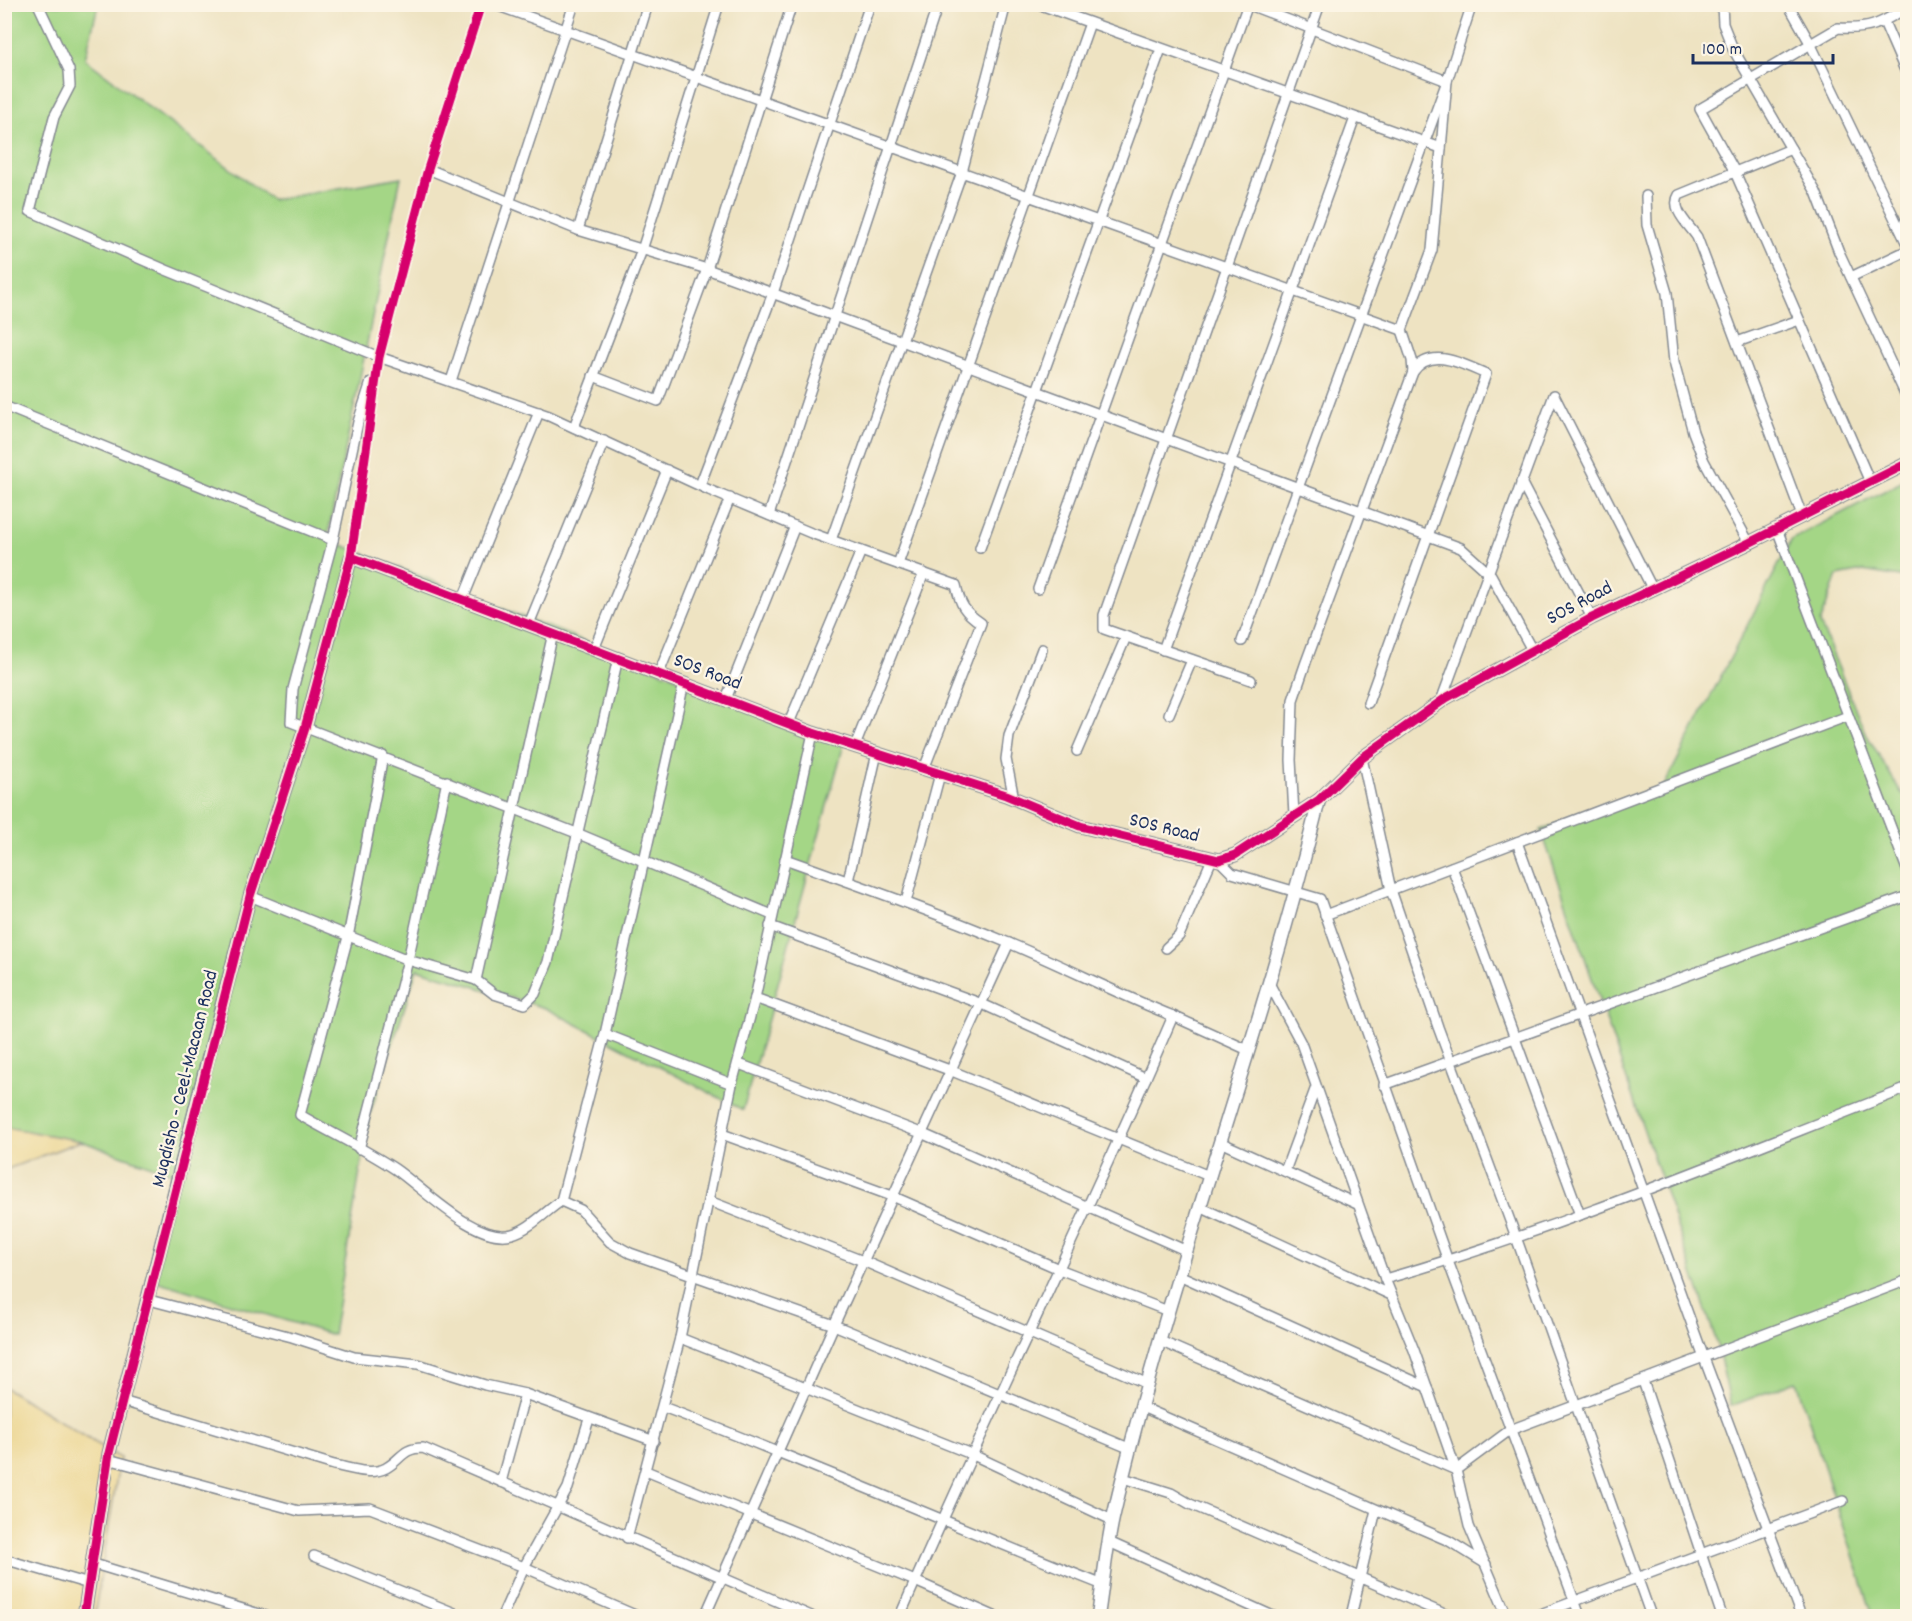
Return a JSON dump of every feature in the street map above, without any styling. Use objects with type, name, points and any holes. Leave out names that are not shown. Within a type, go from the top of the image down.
[{"type":"street","points":[[38,4],[69,69],[70,86],[54,117],[30,211],[165,270],[379,357],[539,412],[795,526],[956,585],[960,603],[966,613],[981,623],[924,769]]},
{"type":"street","points":[[481,4],[428,169],[379,357],[358,422],[333,540],[293,689],[291,722],[447,781],[772,915]]},
{"type":"street","points":[[493,4],[1402,330]]},
{"type":"street","points":[[451,381],[574,4]]},
{"type":"street","points":[[578,230],[648,4]]},
{"type":"street","points":[[573,427],[642,250],[719,4]]},
{"type":"street","points":[[593,376],[658,400],[707,269],[792,4]]},
{"type":"street","points":[[700,485],[773,293],[870,4]]},
{"type":"street","points":[[769,515],[938,4]]},
{"type":"street","points":[[831,540],[904,342],[962,172],[1006,4]]},
{"type":"street","points":[[1038,4],[1441,148]]},
{"type":"street","points":[[1251,680],[1104,629],[1104,615],[1320,4]]},
{"type":"street","points":[[1242,641],[1359,315],[1447,81],[1472,4]]},
{"type":"street","points":[[1722,4],[1723,24],[1750,79],[1816,192],[1851,277],[1908,400]]},
{"type":"street","points":[[1788,4],[1908,248],[1851,277]]},
{"type":"street","points":[[1038,589],[1248,5],[1447,81]]},
{"type":"street","points":[[1870,482],[1735,172],[1700,109],[1838,28],[1862,30],[1884,22],[1908,7]]},
{"type":"street","points":[[1884,22],[1908,76]]},
{"type":"street","points":[[898,564],[1090,23]]},
{"type":"street","points":[[980,548],[1161,48]]},
{"type":"street","points":[[1413,372],[1412,360],[1402,330],[1432,250],[1447,81]]},
{"type":"street","points":[[1163,650],[1355,118]]},
{"type":"street","points":[[1791,149],[1679,195],[1676,207],[1697,237],[1802,516]]},
{"type":"street","points":[[428,169],[578,230],[707,269],[1461,548],[1489,572],[1532,650]]},
{"type":"street","points":[[1646,196],[1647,225],[1667,293],[1674,362],[1693,432],[1704,461],[1749,543]]},
{"type":"street","points":[[1737,342],[1799,320]]},
{"type":"street","points":[[351,557],[379,357]]},
{"type":"street","points":[[1294,815],[1290,760],[1293,700],[1413,372],[1420,362],[1435,358],[1452,359],[1486,374],[1426,534],[1368,703]]},
{"type":"street","points":[[1441,701],[1554,395],[1652,588]]},
{"type":"street","points":[[4,406],[333,540]]},
{"type":"street","points":[[464,599],[539,412]]},
{"type":"street","points":[[529,624],[604,441]]},
{"type":"street","name":"SOS Road","points":[[351,557],[813,733],[1014,799],[1080,826],[1216,860],[1234,855],[1319,800],[1362,758],[1441,701],[1592,618],[1749,543],[1908,463]]},
{"type":"street","points":[[594,649],[666,470]]},
{"type":"street","points":[[1521,482],[1592,618]]},
{"type":"street","points":[[658,673],[730,498]]},
{"type":"street","points":[[726,699],[795,526]]},
{"type":"street","points":[[1777,529],[1908,872]]},
{"type":"street","points":[[789,723],[861,551]]},
{"type":"street","name":"Muqdisho - Ceel-Macaan Road","points":[[84,1617],[108,1459],[122,1401],[250,897],[305,728],[351,557]]},
{"type":"street","points":[[855,746],[924,573]]},
{"type":"street","points":[[476,980],[553,633]]},
{"type":"street","points":[[1077,751],[1126,637]]},
{"type":"street","points":[[1014,799],[1006,759],[1009,736],[1042,649]]},
{"type":"street","points":[[250,897],[408,960],[476,980],[494,994],[525,1004],[535,994],[548,962],[618,658]]},
{"type":"street","points":[[1169,714],[1192,660]]},
{"type":"street","points":[[383,756],[348,937],[300,1115],[396,1169],[456,1217],[483,1231],[511,1234],[528,1226],[561,1201],[605,1034],[642,860],[684,683]]},
{"type":"street","points":[[1325,915],[1848,716]]},
{"type":"street","points":[[627,1538],[680,1338],[732,1084],[740,1064],[813,733]]},
{"type":"street","points":[[848,881],[877,753]]},
{"type":"street","points":[[1362,758],[1391,890],[1450,1061],[1516,1237],[1651,1617]]},
{"type":"street","points":[[906,902],[940,774]]},
{"type":"street","points":[[359,1149],[408,960],[447,781]]},
{"type":"street","points":[[1098,1617],[1112,1520],[1142,1407],[1168,1311],[1297,891],[1319,800]]},
{"type":"street","points":[[1517,842],[1704,1358],[1801,1617]]},
{"type":"street","points":[[785,859],[906,902],[1009,943],[1063,966],[1118,995],[1248,1050]]},
{"type":"street","points":[[1166,948],[1179,936],[1216,860],[1232,873],[1320,899],[1384,1085],[1580,1617]]},
{"type":"street","points":[[1452,867],[1580,1215]]},
{"type":"street","points":[[1384,1085],[1908,896]]},
{"type":"street","points":[[770,926],[982,1004],[1146,1078]]},
{"type":"street","points":[[705,1617],[892,1196],[952,1071],[1009,943]]},
{"type":"street","points":[[1269,983],[1301,1043],[1456,1470],[1469,1526],[1507,1617]]},
{"type":"street","points":[[755,998],[952,1071],[1209,1176]]},
{"type":"street","points":[[900,1617],[971,1454],[1089,1207],[1173,1017]]},
{"type":"street","points":[[605,1034],[732,1084]]},
{"type":"street","points":[[740,1064],[921,1133],[1187,1251]]},
{"type":"street","points":[[1285,1171],[1316,1087]]},
{"type":"street","points":[[1385,1279],[1448,1261],[1580,1215],[1908,1088]]},
{"type":"street","points":[[722,1134],[892,1196],[1059,1269],[1168,1311]]},
{"type":"street","points":[[1220,1142],[1358,1204]]},
{"type":"street","points":[[561,1201],[581,1210],[610,1242],[630,1252],[834,1325],[1131,1449]]},
{"type":"street","points":[[709,1201],[863,1261],[1149,1384]]},
{"type":"street","points":[[1200,1207],[1391,1294]]},
{"type":"street","points":[[1179,1275],[1427,1387]]},
{"type":"street","points":[[1456,1470],[1510,1430],[1908,1280]]},
{"type":"street","points":[[149,1300],[292,1337],[354,1357],[418,1364],[485,1385],[525,1394],[654,1441]]},
{"type":"street","points":[[680,1338],[971,1454],[1112,1520]]},
{"type":"street","points":[[1160,1341],[1456,1470]]},
{"type":"street","points":[[1643,1381],[1722,1617]]},
{"type":"street","points":[[501,1482],[525,1394]]},
{"type":"street","points":[[122,1401],[334,1465],[366,1471],[385,1469],[410,1448],[423,1448],[811,1617]]},
{"type":"street","points":[[663,1407],[778,1451],[942,1522],[1103,1585]]},
{"type":"street","points":[[1142,1407],[1449,1542],[1486,1564]]},
{"type":"street","points":[[502,1617],[524,1567],[568,1488],[590,1419]]},
{"type":"street","points":[[108,1459],[299,1511],[370,1508],[524,1567],[638,1617]]},
{"type":"street","points":[[646,1472],[915,1581],[994,1617]]},
{"type":"street","points":[[1123,1478],[1171,1493],[1190,1504],[1360,1576],[1449,1617]]},
{"type":"street","points":[[1535,1617],[1843,1501]]},
{"type":"street","points":[[1351,1617],[1376,1510]]},
{"type":"street","points":[[1109,1542],[1273,1617]]},
{"type":"street","points":[[314,1556],[462,1617]]},
{"type":"street","points":[[4,1559],[89,1584]]},
{"type":"street","points":[[94,1563],[266,1617]]},
{"type":"green space","points":[[4,5],[98,5],[85,59],[272,200],[401,177],[327,539],[844,744],[743,1110],[545,1008],[417,969],[369,1117],[333,1335],[156,1281],[172,1173],[81,1141],[5,1127]]},
{"type":"green space","points":[[1907,479],[1907,578],[1863,571],[1837,576],[1820,623],[1865,732],[1902,794],[1907,798],[1907,1616],[1873,1616],[1796,1381],[1731,1406],[1716,1340],[1541,830],[1662,790],[1792,539]]},
{"type":"sand","points":[[5,1127],[81,1141],[5,1170]]},
{"type":"sand","points":[[4,1387],[120,1458],[94,1616],[5,1616]]},
{"type":"cycle path","points":[[84,1616],[109,1453],[250,896],[305,728],[351,557],[379,357],[428,169],[481,4]]},
{"type":"cycle path","points":[[351,557],[813,733],[1006,795],[1080,826],[1219,860],[1235,855],[1319,800],[1362,758],[1446,698],[1592,618],[1749,543],[1908,463]]}]
